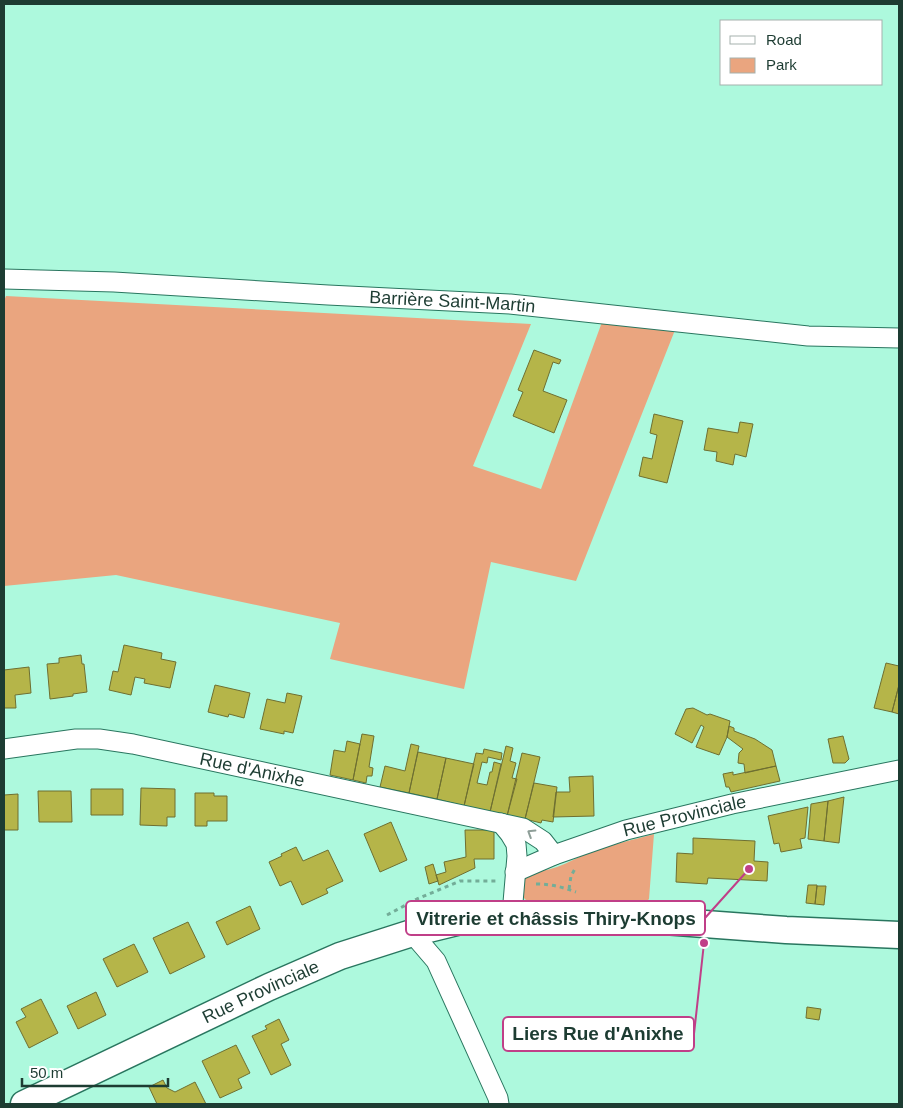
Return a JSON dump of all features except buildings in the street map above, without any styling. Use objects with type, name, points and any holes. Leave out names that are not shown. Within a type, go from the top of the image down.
[{"type":"main road","name":"Rue Provinciale","points":[[24,1104],[269,987],[340,956],[412,933],[465,920],[512,914],[638,919],[786,930],[899,935]]},
{"type":"street","name":"Barrière Saint-Martin","points":[[4,279],[114,282],[510,304],[808,336],[899,338]]},
{"type":"street","name":"Rue d'Anixhe","points":[[4,750],[76,739],[99,739],[134,744],[522,828],[543,841],[554,854]]},
{"type":"street","name":"Rue Provinciale","points":[[515,872],[554,854],[626,830],[732,804],[899,770]]},
{"type":"street","points":[[501,823],[516,844],[517,856],[512,914]]},
{"type":"street","points":[[412,933],[436,961],[498,1098],[499,1104]]},
{"type":"green space","points":[[6,296],[531,324],[473,466],[541,489],[602,322],[675,330],[576,581],[491,562],[464,689],[330,659],[340,623],[116,575],[4,586],[4,301]]},
{"type":"green space","points":[[654,834],[649,899],[644,904],[536,904],[527,901],[522,896],[523,876],[557,867],[605,848]]},
{"type":"place","name":"Vitrerie et châssis Thiry-Knops","points":[[749,869]]},
{"type":"place","name":"Liers Rue d'Anixhe","points":[[704,943]]}]
